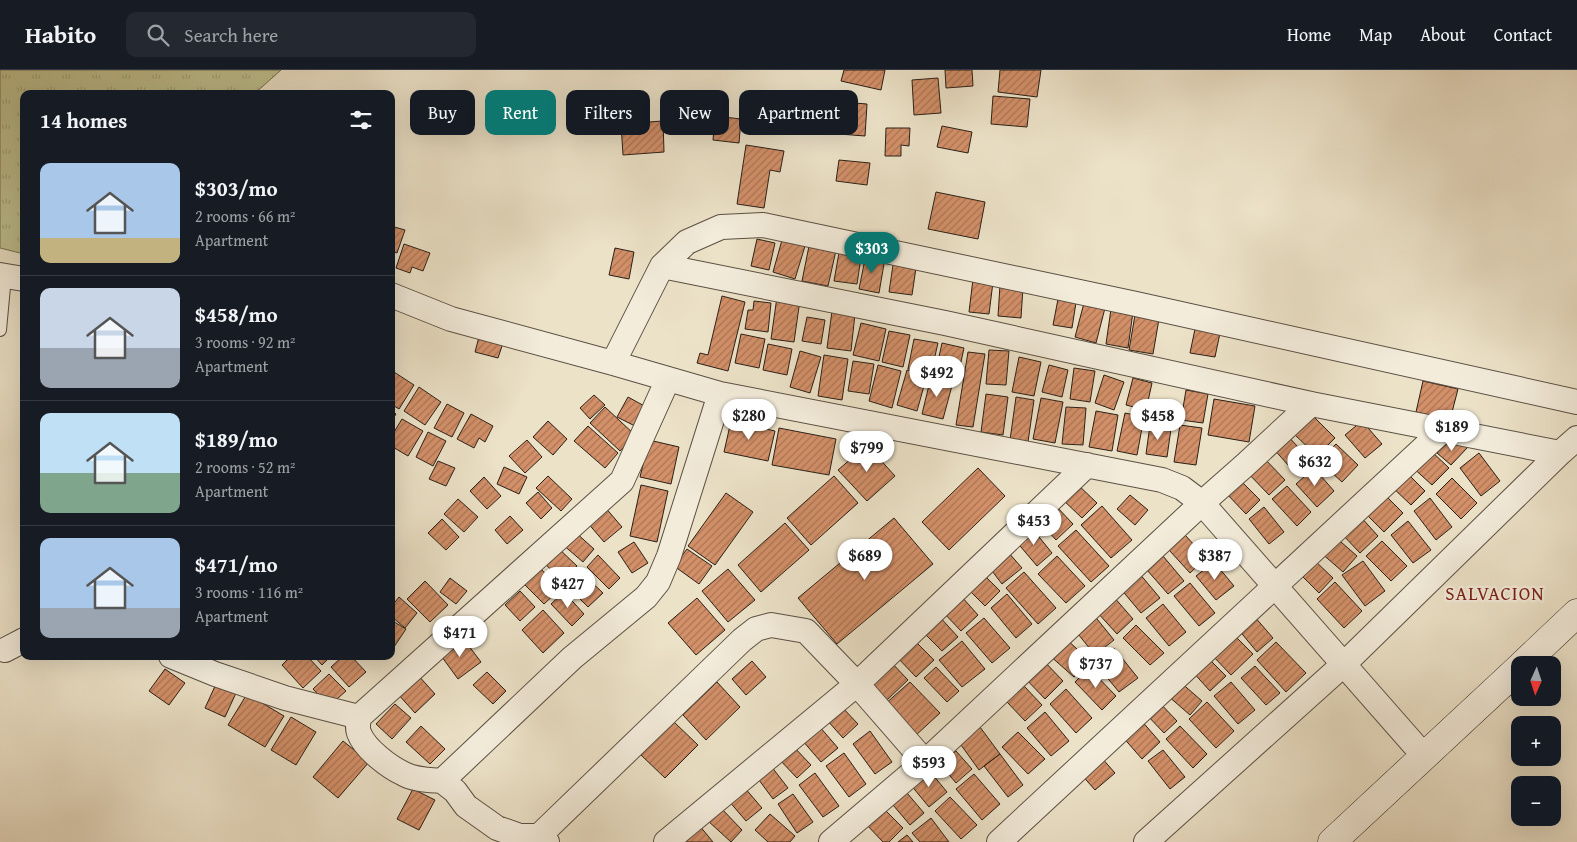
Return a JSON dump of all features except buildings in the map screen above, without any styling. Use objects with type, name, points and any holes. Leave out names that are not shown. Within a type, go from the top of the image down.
[{"type":"street","points":[[613,363],[662,266],[687,242],[721,228],[763,225],[1136,304],[1577,402]]},
{"type":"street","points":[[662,266],[945,323],[1311,404],[1443,430],[1569,446]]},
{"type":"street","points":[[395,297],[451,319],[720,394],[1162,480],[1182,488],[1202,503],[1425,757]]},
{"type":"street","points":[[668,379],[622,481],[359,718],[359,733],[366,744],[376,756],[405,775],[442,781],[455,791],[466,806],[497,828],[520,836],[543,839],[742,640],[756,629],[772,625],[806,631],[857,684],[925,762]]},
{"type":"street","points":[[442,781],[572,658],[646,597],[658,582],[669,556],[720,394]]},
{"type":"street","points":[[831,842],[925,762],[1202,503],[1311,404]]},
{"type":"street","points":[[999,842],[1443,430]]},
{"type":"street","points":[[1146,842],[1344,664],[1569,446]]},
{"type":"street","points":[[666,842],[857,684],[1087,465]]},
{"type":"street","points":[[1532,656],[1577,613]]},
{"type":"street","points":[[181,660],[285,698],[359,718]]},
{"type":"street","points":[[1332,842],[1511,675]]},
{"type":"lane","points":[[0,330],[10,277]]},
{"type":"green space","points":[[0,70],[281,70],[258,90],[20,90],[20,253],[0,248]]},
{"type":"district","name":"SALVACION","points":[[1495,593]]}]
